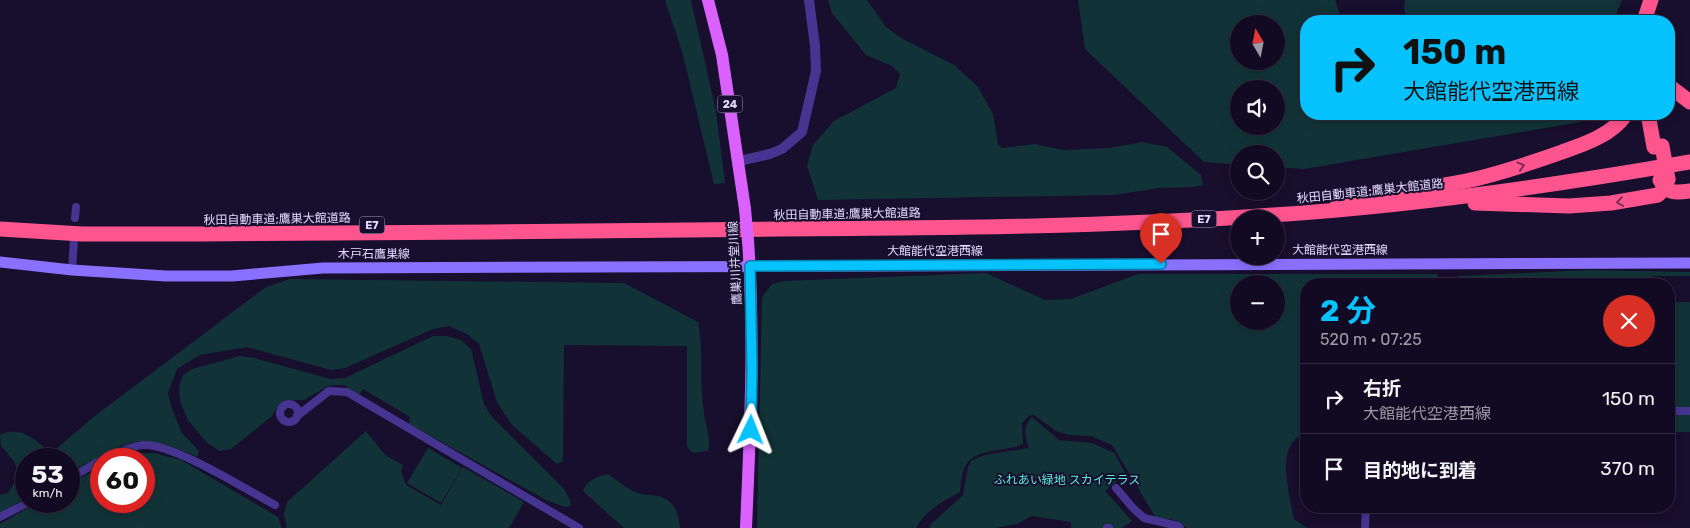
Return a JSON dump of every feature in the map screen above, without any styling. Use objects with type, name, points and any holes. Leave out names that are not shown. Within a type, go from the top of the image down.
[{"type":"highway","points":[[1638,15],[1642,0]]},
{"type":"highway","points":[[1646,15],[1651,0]]},
{"type":"highway","points":[[1675,91],[1690,102]]},
{"type":"highway","points":[[1321,207],[1467,180],[1520,167],[1594,139],[1621,120]]},
{"type":"highway","points":[[1650,120],[1658,146]]},
{"type":"highway","points":[[1657,120],[1658,146],[1664,182],[1672,192],[1690,190]]},
{"type":"highway","name":"秋田自動車道;鷹巣大館道路","points":[[0,220],[87,226],[201,227],[962,219],[1141,215],[1321,207],[1482,186],[1690,154]]},
{"type":"highway","name":"秋田自動車道;鷹巣大館道路","points":[[0,229],[82,234],[201,234],[990,227],[1110,224],[1321,207],[1542,186],[1690,162]]},
{"type":"highway","points":[[1321,207],[1444,204],[1593,205],[1658,195],[1664,182]]},
{"type":"main road","name":"鷹巣川井堂川線","points":[[708,0],[722,55],[746,209],[750,266],[752,387],[746,528]]},
{"type":"main road","name":"木戸石鷹巣線","points":[[0,262],[122,274],[200,277],[322,268],[750,266]]},
{"type":"main road","name":"大館能代空港西線","points":[[750,266],[1690,263]]},
{"type":"street","points":[[739,161],[776,151],[802,132],[816,71],[809,0]]},
{"type":"street","points":[[75,218],[76,208]]},
{"type":"street","points":[[72,270],[74,239]]},
{"type":"street","points":[[297,416],[329,391],[347,392],[580,528]]},
{"type":"street","points":[[1675,411],[1690,411]]},
{"type":"street","points":[[134,448],[144,445],[164,448],[183,455],[275,505]]},
{"type":"street","points":[[1116,488],[1132,508],[1144,518],[1180,528]]},
{"type":"street","points":[[0,517],[15,509]]},
{"type":"street","points":[[1365,528],[1366,513]]},
{"type":"green space","points":[[665,0],[691,0],[716,111],[725,183],[714,184],[683,55]]},
{"type":"green space","points":[[828,0],[867,0],[886,27],[901,38],[954,65],[978,87],[993,114],[998,144],[1002,148],[1034,144],[1064,150],[1109,148],[1142,142],[1167,147],[1201,175],[1203,185],[1159,188],[1114,195],[818,200],[807,166],[813,145],[834,121],[896,88],[900,74],[892,66],[866,55],[832,13]]},
{"type":"green space","points":[[1078,0],[1335,0],[1340,15],[1300,15],[1300,120],[1581,120],[1581,122],[1304,169],[1285,168],[1285,145],[1230,145],[1230,164],[1204,162],[1085,49]]},
{"type":"green space","points":[[1405,0],[1622,0],[1616,15],[1406,15]]},
{"type":"green space","points":[[1589,270],[1690,272],[1690,276],[1652,276],[1652,278],[1458,278],[1458,276]]},
{"type":"green space","points":[[986,273],[1045,300],[1071,299],[1138,274],[1437,274],[1438,278],[1300,278],[1300,437],[1290,447],[1286,471],[1294,519],[1307,528],[1187,528],[1172,519],[1156,518],[1112,445],[1091,436],[1069,435],[1056,431],[1034,415],[1029,416],[1022,423],[1023,444],[982,453],[974,457],[968,462],[963,471],[960,492],[930,511],[916,528],[757,528],[762,297],[772,284],[784,281]]},
{"type":"green space","points":[[290,279],[624,283],[698,322],[701,345],[703,402],[709,441],[708,451],[693,453],[687,447],[687,346],[564,345],[563,461],[557,464],[512,425],[497,402],[479,344],[467,334],[449,326],[433,329],[345,368],[331,370],[247,347],[200,355],[177,369],[168,393],[182,433],[199,451],[197,457],[169,446],[141,441],[116,448],[90,448],[90,462],[80,467],[80,448],[57,448],[96,415],[266,287]]},
{"type":"green space","points":[[1675,302],[1690,302],[1690,409],[1675,409]]},
{"type":"green space","points":[[433,336],[447,336],[461,340],[471,349],[484,404],[491,416],[564,489],[571,506],[565,507],[546,500],[409,424],[410,417],[363,389],[359,395],[344,385],[328,386],[304,400],[285,400],[278,405],[272,416],[231,449],[220,451],[207,443],[188,420],[180,401],[179,386],[183,375],[192,369],[240,356],[254,358],[330,379],[345,378]]},
{"type":"green space","points":[[1675,413],[1690,413],[1690,432],[1675,432]]},
{"type":"green space","name":"ふれあい緑地 スカイテラス","points":[[1032,417],[1059,440],[1092,443],[1114,453],[1126,474],[1105,491],[1132,521],[1122,528],[1071,528],[1071,522],[1032,516],[1017,524],[995,528],[929,528],[963,495],[968,467],[972,460],[985,455],[1029,448],[1026,428]]},
{"type":"green space","points":[[366,431],[385,455],[403,465],[401,471],[406,485],[441,505],[463,467],[524,502],[509,528],[287,528],[284,515],[287,502]]},
{"type":"green space","points":[[7,432],[20,432],[31,437],[45,448],[15,448],[15,464],[1,446],[0,435]]},
{"type":"green space","points":[[428,448],[462,468],[441,503],[407,483]]},
{"type":"green space","points":[[155,453],[181,460],[278,517],[282,528],[0,528],[0,524],[19,513],[80,513],[80,478],[90,473],[90,513],[155,513]]},
{"type":"green space","points":[[608,474],[634,491],[658,496],[670,502],[679,518],[680,528],[624,528],[583,491],[587,484],[600,476]]},
{"type":"green space","points":[[15,482],[15,504],[0,513],[0,495],[8,493]]},
{"type":"route","points":[[751,430],[750,266],[1161,264]]}]
